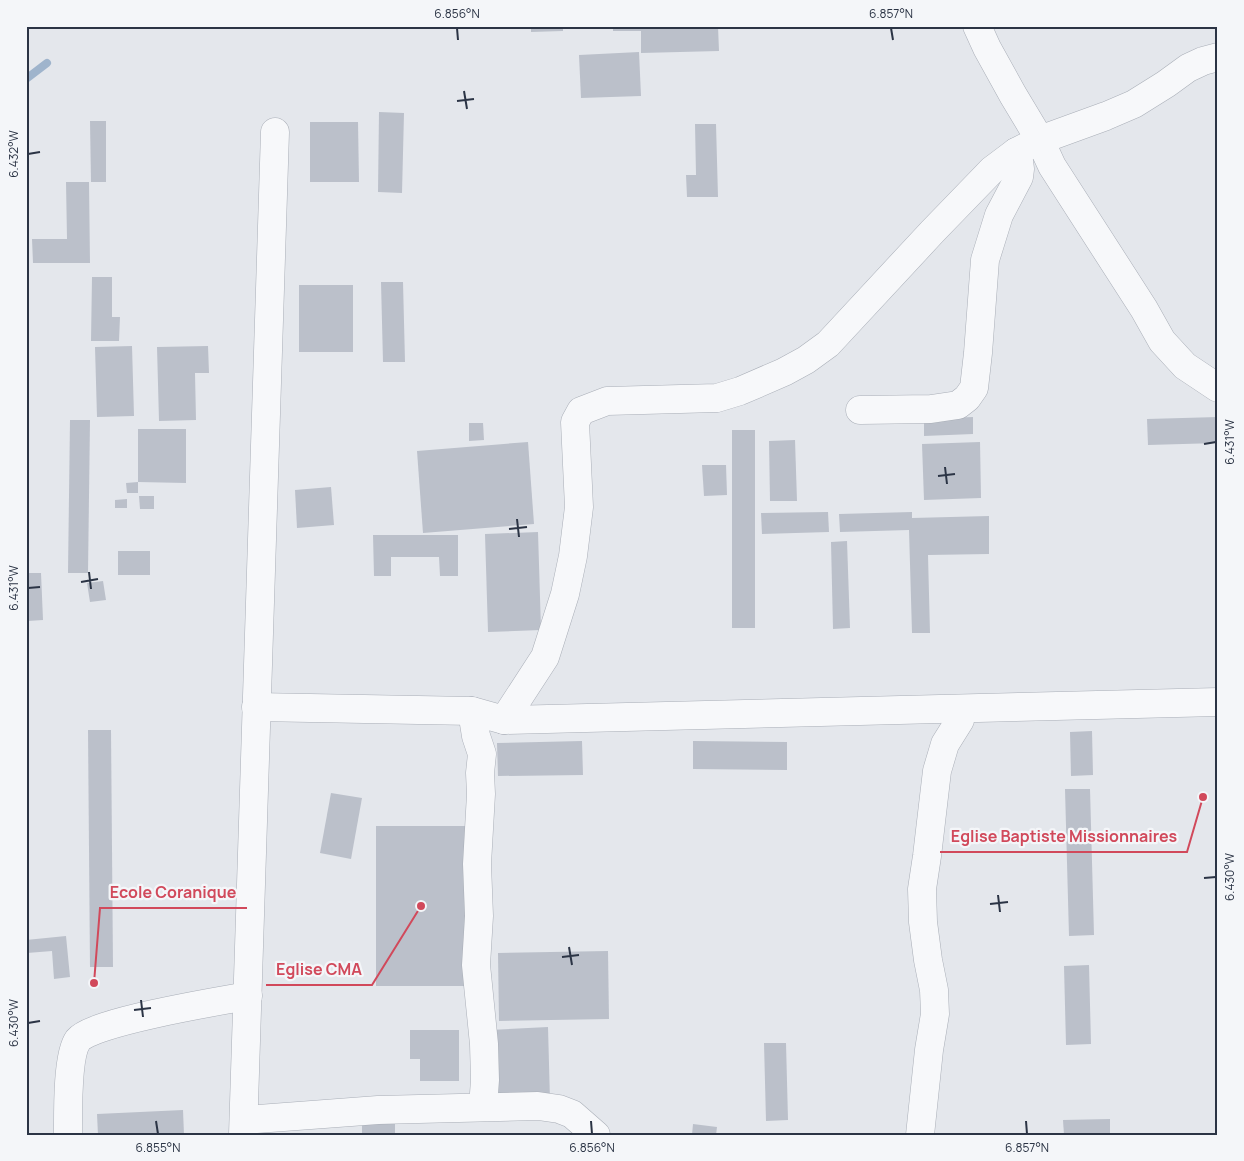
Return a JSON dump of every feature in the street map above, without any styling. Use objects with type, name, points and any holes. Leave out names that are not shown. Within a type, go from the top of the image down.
[{"type":"street","points":[[977,26],[1013,95],[1028,146],[1052,166],[1139,300],[1162,341],[1185,366],[1218,388]]},
{"type":"street","points":[[504,720],[545,657],[565,594],[573,556],[579,506],[575,422],[581,411],[607,401],[717,398],[740,391],[784,372],[806,360],[828,344],[992,170],[1028,146],[1134,104],[1188,68],[1218,57]]},
{"type":"street","points":[[275,132],[244,1127],[303,1116],[378,1110],[538,1106],[559,1109],[572,1114],[596,1135]]},
{"type":"street","points":[[860,410],[931,409],[958,405],[967,398],[974,388],[986,260],[999,215],[1019,177],[1019,160],[1028,146]]},
{"type":"street","points":[[256,707],[472,711],[504,720],[1218,702]]},
{"type":"street","points":[[920,1135],[929,1050],[935,1014],[934,990],[923,922],[922,888],[937,771],[945,744],[960,720],[956,709]]},
{"type":"street","points":[[472,711],[476,736],[482,754],[477,864],[479,916],[476,965],[484,1044],[482,1107]]},
{"type":"street","points":[[68,1135],[72,1053],[78,1040],[86,1034],[125,1020],[248,996]]},
{"type":"building","points":[[531,26],[563,26],[563,31],[531,32]]},
{"type":"building","points":[[613,26],[718,26],[719,51],[641,53],[641,31],[613,31]]},
{"type":"building","points":[[639,52],[641,96],[581,98],[579,55]]},
{"type":"building","points":[[379,112],[404,113],[402,193],[378,192]]},
{"type":"building","points":[[90,121],[106,121],[106,182],[91,182]]},
{"type":"building","points":[[310,122],[358,122],[359,182],[310,182]]},
{"type":"building","points":[[695,124],[716,124],[718,197],[687,197],[686,175],[696,175]]},
{"type":"building","points":[[66,182],[89,182],[90,263],[33,263],[32,239],[67,239]]},
{"type":"building","points":[[92,277],[112,277],[112,317],[120,317],[119,341],[91,341]]},
{"type":"building","points":[[381,282],[403,282],[405,362],[383,362]]},
{"type":"building","points":[[299,285],[353,285],[353,352],[299,352]]},
{"type":"building","points":[[132,346],[134,416],[97,417],[95,347]]},
{"type":"building","points":[[208,346],[209,373],[195,373],[196,420],[159,421],[157,347]]},
{"type":"building","points":[[973,417],[973,434],[924,436],[924,419]]},
{"type":"building","points":[[1218,417],[1218,443],[1148,445],[1147,419]]},
{"type":"building","points":[[70,420],[90,420],[88,573],[68,573]]},
{"type":"building","points":[[469,423],[483,423],[484,440],[469,441]]},
{"type":"building","points":[[138,429],[186,429],[186,483],[138,482]]},
{"type":"building","points":[[732,430],[755,430],[755,628],[732,628]]},
{"type":"building","points":[[795,440],[797,501],[770,501],[769,441]]},
{"type":"building","points":[[528,442],[534,524],[423,533],[417,451]]},
{"type":"building","points":[[980,442],[981,498],[924,500],[922,444]]},
{"type":"building","points":[[702,465],[726,465],[727,495],[704,496]]},
{"type":"building","points":[[138,482],[138,493],[127,493],[126,483]]},
{"type":"building","points":[[331,487],[334,525],[297,528],[295,490]]},
{"type":"building","points":[[139,496],[154,496],[154,509],[140,509]]},
{"type":"building","points":[[127,499],[127,508],[115,508],[115,500]]},
{"type":"building","points":[[828,512],[829,532],[762,534],[761,513]]},
{"type":"building","points":[[912,512],[912,518],[989,516],[989,554],[928,555],[930,633],[912,633],[909,530],[840,532],[839,514]]},
{"type":"building","points":[[538,532],[541,630],[488,632],[485,534]]},
{"type":"building","points":[[373,535],[458,535],[458,576],[440,576],[439,557],[391,557],[391,576],[374,576]]},
{"type":"building","points":[[847,541],[850,628],[833,629],[831,542]]},
{"type":"building","points":[[118,551],[150,551],[150,575],[118,575]]},
{"type":"building","points":[[27,573],[41,573],[43,620],[28,621]]},
{"type":"building","points":[[103,581],[106,600],[90,602],[87,583]]},
{"type":"building","points":[[88,730],[111,730],[113,967],[90,967]]},
{"type":"building","points":[[1092,731],[1093,775],[1071,776],[1070,732]]},
{"type":"building","points":[[582,741],[583,775],[498,776],[497,743]]},
{"type":"building","points":[[693,741],[787,742],[787,770],[693,769]]},
{"type":"building","points":[[1065,789],[1090,789],[1094,935],[1069,936]]},
{"type":"building","points":[[331,793],[362,798],[351,859],[320,853]]},
{"type":"building","points":[[376,826],[466,826],[466,986],[376,986]]},
{"type":"building","points":[[66,936],[70,977],[54,979],[52,951],[27,953],[26,940]]},
{"type":"building","points":[[608,951],[609,1019],[499,1021],[498,953]]},
{"type":"building","points":[[1089,965],[1091,1044],[1066,1045],[1064,966]]},
{"type":"building","points":[[548,1027],[550,1101],[492,1103],[490,1030]]},
{"type":"building","points":[[410,1030],[459,1030],[459,1081],[420,1081],[420,1059],[410,1059]]},
{"type":"building","points":[[764,1043],[786,1043],[788,1120],[766,1121]]},
{"type":"building","points":[[183,1110],[184,1135],[98,1135],[97,1114]]},
{"type":"building","points":[[1110,1119],[1110,1135],[1064,1135],[1063,1120]]},
{"type":"building","points":[[362,1120],[395,1120],[395,1135],[362,1135]]},
{"type":"building","points":[[693,1124],[717,1127],[716,1135],[692,1135]]},
{"type":"waterway","points":[[26,79],[47,63]]},
{"type":"place","name":"Eglise Baptiste Missionnaires","points":[[1203,797]]},
{"type":"place","name":"Eglise CMA","points":[[421,906]]},
{"type":"place","name":"Ecole Coranique","points":[[94,983]]}]
